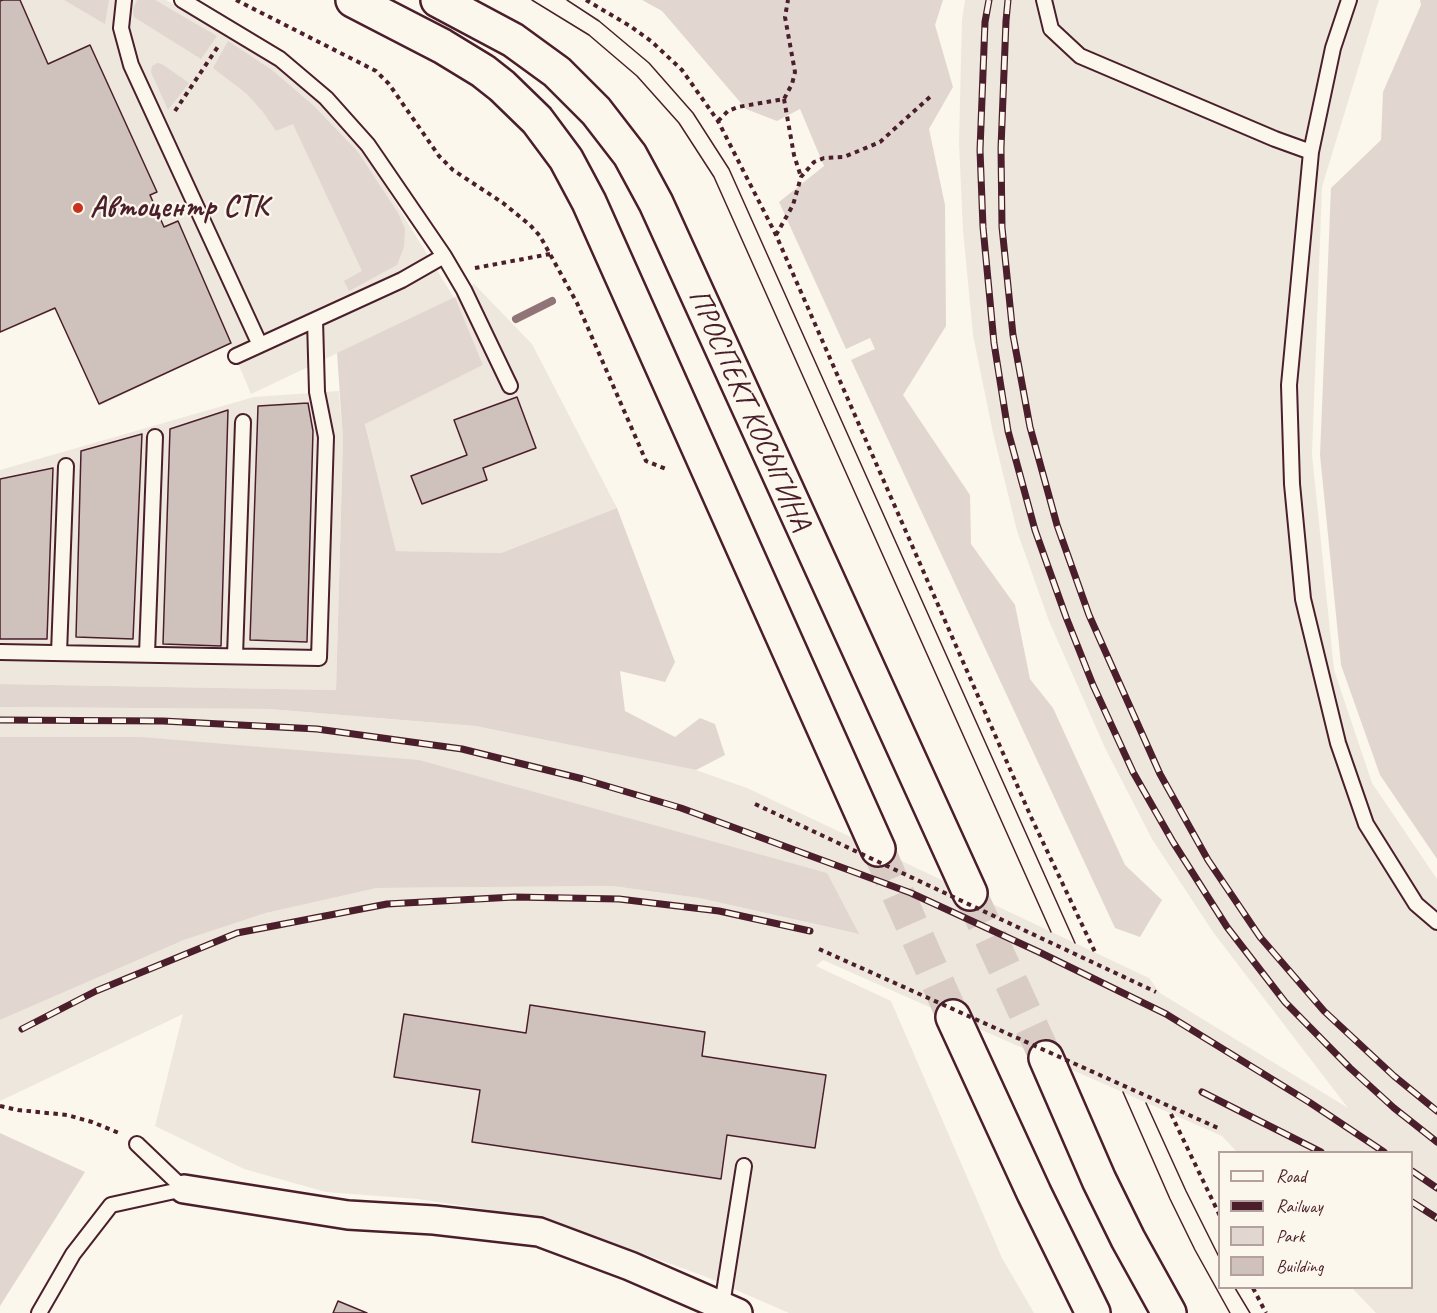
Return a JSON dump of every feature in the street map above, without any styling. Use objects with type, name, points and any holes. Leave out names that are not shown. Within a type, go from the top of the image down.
[{"type":"main road","name":"ПРОСПЕКТ КОСЫГИНА","points":[[353,0],[442,46],[483,71],[531,114],[566,159],[589,202],[878,849]]},
{"type":"main road","name":"ПРОСПЕКТ КОСЫГИНА","points":[[438,0],[513,40],[557,72],[596,111],[630,154],[660,213],[970,893]]},
{"type":"main road","points":[[953,1017],[1034,1193],[1093,1313]]},
{"type":"main road","points":[[1047,1061],[1104,1190],[1169,1313]]},
{"type":"street","points":[[184,1189],[348,1215],[434,1220],[539,1232],[630,1266],[730,1309]]},
{"type":"lane","points":[[124,0],[122,28],[130,66],[260,345]]},
{"type":"lane","points":[[182,0],[280,59],[326,98],[368,145],[444,256],[510,386]]},
{"type":"lane","points":[[1044,0],[1051,29],[1080,56],[1265,135],[1311,152]]},
{"type":"lane","points":[[1349,0],[1333,48],[1311,152],[1289,385],[1292,484],[1303,599],[1338,743],[1366,824],[1416,904],[1437,922]]},
{"type":"lane","points":[[236,356],[402,280],[444,256]]},
{"type":"lane","points":[[0,652],[319,658],[326,437],[317,392],[315,321]]},
{"type":"lane","points":[[234,656],[243,422]]},
{"type":"lane","points":[[147,654],[155,437]]},
{"type":"lane","points":[[59,653],[66,466]]},
{"type":"lane","points":[[137,1144],[184,1189]]},
{"type":"lane","points":[[730,1309],[744,1166]]},
{"type":"lane","points":[[39,1313],[73,1254],[111,1204],[184,1189]]},
{"type":"path","points":[[236,0],[244,2],[376,71],[389,84],[439,156],[453,170],[519,214],[540,236],[577,303],[646,461],[666,469]]},
{"type":"path","points":[[586,0],[651,41],[682,70],[718,121],[776,235],[1031,817],[1095,952]]},
{"type":"path","points":[[788,0],[786,25],[795,72],[784,99],[794,155],[801,177]]},
{"type":"path","points":[[161,132],[200,76],[244,2]]},
{"type":"path","points":[[776,235],[793,205],[801,177],[814,162],[824,158],[844,157],[880,142],[932,95]]},
{"type":"path","points":[[718,121],[728,111],[738,107],[784,99]]},
{"type":"path","points":[[453,273],[550,254]]},
{"type":"path","points":[[755,804],[1156,992]]},
{"type":"path","points":[[819,949],[1218,1128]]},
{"type":"path","points":[[0,1106],[67,1115],[120,1133],[137,1144]]},
{"type":"path","points":[[1171,1114],[1218,1212]]},
{"type":"path","points":[[1254,1289],[1266,1313]]},
{"type":"shaded area","points":[[0,0],[166,0],[276,65],[318,102],[363,150],[454,298],[251,394],[230,344],[99,406],[55,309],[0,333]]},
{"type":"shaded area","points":[[965,0],[1379,0],[1322,187],[1312,454],[1334,670],[1372,783],[1437,879],[1437,1313],[1376,1313],[1353,1289],[1413,1289],[1413,1151],[1236,1151],[1222,1136],[823,960],[816,966],[891,1001],[1002,1258],[1034,1313],[789,1313],[704,1276],[548,1219],[418,1199],[326,1192],[244,1169],[155,1126],[183,1014],[0,1101],[0,1020],[184,940],[266,913],[377,888],[612,886],[699,898],[858,934],[141,737],[0,737],[0,707],[269,709],[475,726],[696,770],[747,788],[1149,978],[1160,993],[1348,1108],[1213,932],[1152,839],[1105,748],[1049,621],[1017,531],[993,433],[973,335],[963,230],[959,143],[962,20]]},
{"type":"shaded area","points":[[474,284],[532,344],[617,508],[501,553],[396,551],[365,423],[483,365],[455,297]]},
{"type":"shaded area","points":[[339,391],[343,440],[336,690],[0,684],[0,470],[254,397]]},
{"type":"green space","points":[[64,0],[109,0],[105,24]]},
{"type":"green space","points":[[137,0],[155,0],[217,36],[201,59],[134,17],[133,9]]},
{"type":"green space","points":[[642,0],[943,0],[935,25],[953,87],[929,129],[945,205],[946,326],[903,395],[970,495],[971,544],[1015,605],[1030,679],[1053,708],[1125,865],[1162,900],[1140,937],[1115,928],[851,360],[875,349],[870,338],[846,349],[779,202],[824,166],[800,109],[777,121],[746,109],[662,11]]},
{"type":"green space","points":[[1420,0],[1437,0],[1437,859],[1380,775],[1341,665],[1320,455],[1331,188],[1381,140],[1383,92],[1421,5]]},
{"type":"green space","points":[[228,41],[272,70],[314,106],[358,152],[398,213],[405,229],[404,247],[397,265],[349,291],[344,281],[362,271],[293,124],[276,131],[247,94],[213,68]]},
{"type":"green space","points":[[157,63],[162,64],[189,83],[168,110],[151,72],[152,66]]},
{"type":"green space","points":[[455,297],[483,365],[365,424],[396,551],[501,553],[617,508],[675,662],[665,682],[620,671],[625,711],[675,737],[700,718],[715,724],[725,755],[696,770],[475,726],[269,709],[0,707],[0,684],[336,690],[343,440],[337,353]]},
{"type":"green space","points":[[0,737],[141,737],[419,760],[827,873],[859,934],[699,898],[612,886],[377,888],[266,913],[184,940],[0,1020]]},
{"type":"green space","points":[[0,1133],[85,1172],[0,1306]]},
{"type":"building","name":"Автоцентр СТК","points":[[20,0],[48,64],[90,45],[157,192],[150,195],[164,227],[178,221],[231,343],[99,404],[55,308],[0,332],[0,1]]},
{"type":"building","points":[[517,397],[536,448],[483,468],[487,480],[422,504],[411,476],[467,455],[454,420]]},
{"type":"building","points":[[308,403],[313,431],[307,642],[250,640],[258,406]]},
{"type":"building","points":[[228,410],[221,646],[163,644],[170,429]]},
{"type":"building","points":[[142,434],[133,639],[76,637],[81,451]]},
{"type":"building","points":[[53,468],[47,639],[0,639],[0,479]]},
{"type":"building","points":[[530,1005],[705,1032],[702,1056],[826,1075],[815,1148],[727,1135],[721,1179],[472,1142],[480,1090],[394,1077],[404,1014],[526,1033]]},
{"type":"building","points":[[338,1301],[367,1313],[333,1313]]},
{"type":"waterway","points":[[516,319],[552,301]]},
{"type":"tunnel","points":[[878,849],[953,1017]]},
{"type":"tunnel","points":[[970,893],[1046,1058]]},
{"type":"tram line","points":[[532,0],[589,35],[637,76],[679,123],[714,177],[1051,932]]},
{"type":"tram line","points":[[567,0],[599,21],[649,63],[693,113],[729,169],[1075,943]]},
{"type":"tram line","points":[[1123,1092],[1170,1199],[1230,1313]]},
{"type":"tram line","points":[[1146,1103],[1218,1255]]},
{"type":"tram line","points":[[1236,1289],[1250,1313]]},
{"type":"railway","points":[[989,0],[985,22],[980,150],[983,227],[994,343],[1008,431],[1035,530],[1066,617],[1093,685],[1133,772],[1173,842],[1227,927],[1285,1002],[1350,1068],[1394,1108],[1437,1142]]},
{"type":"railway","points":[[1008,0],[1001,148],[1002,227],[1013,335],[1030,427],[1057,525],[1089,615],[1160,774],[1208,860],[1260,937],[1324,1011],[1394,1076],[1437,1111]]},
{"type":"railway","points":[[0,720],[163,721],[317,729],[462,749],[583,779],[681,808],[911,893],[1166,1014],[1309,1102],[1382,1151]]},
{"type":"railway","points":[[22,1029],[96,991],[237,933],[387,904],[514,897],[619,899],[719,911],[810,931]]},
{"type":"railway","points":[[1202,1092],[1319,1151]]},
{"type":"railway","points":[[1413,1172],[1437,1188]]},
{"type":"railway","points":[[1413,1203],[1437,1218]]},
{"type":"place","name":"Автоцентр СТК","points":[[78,208]]}]
